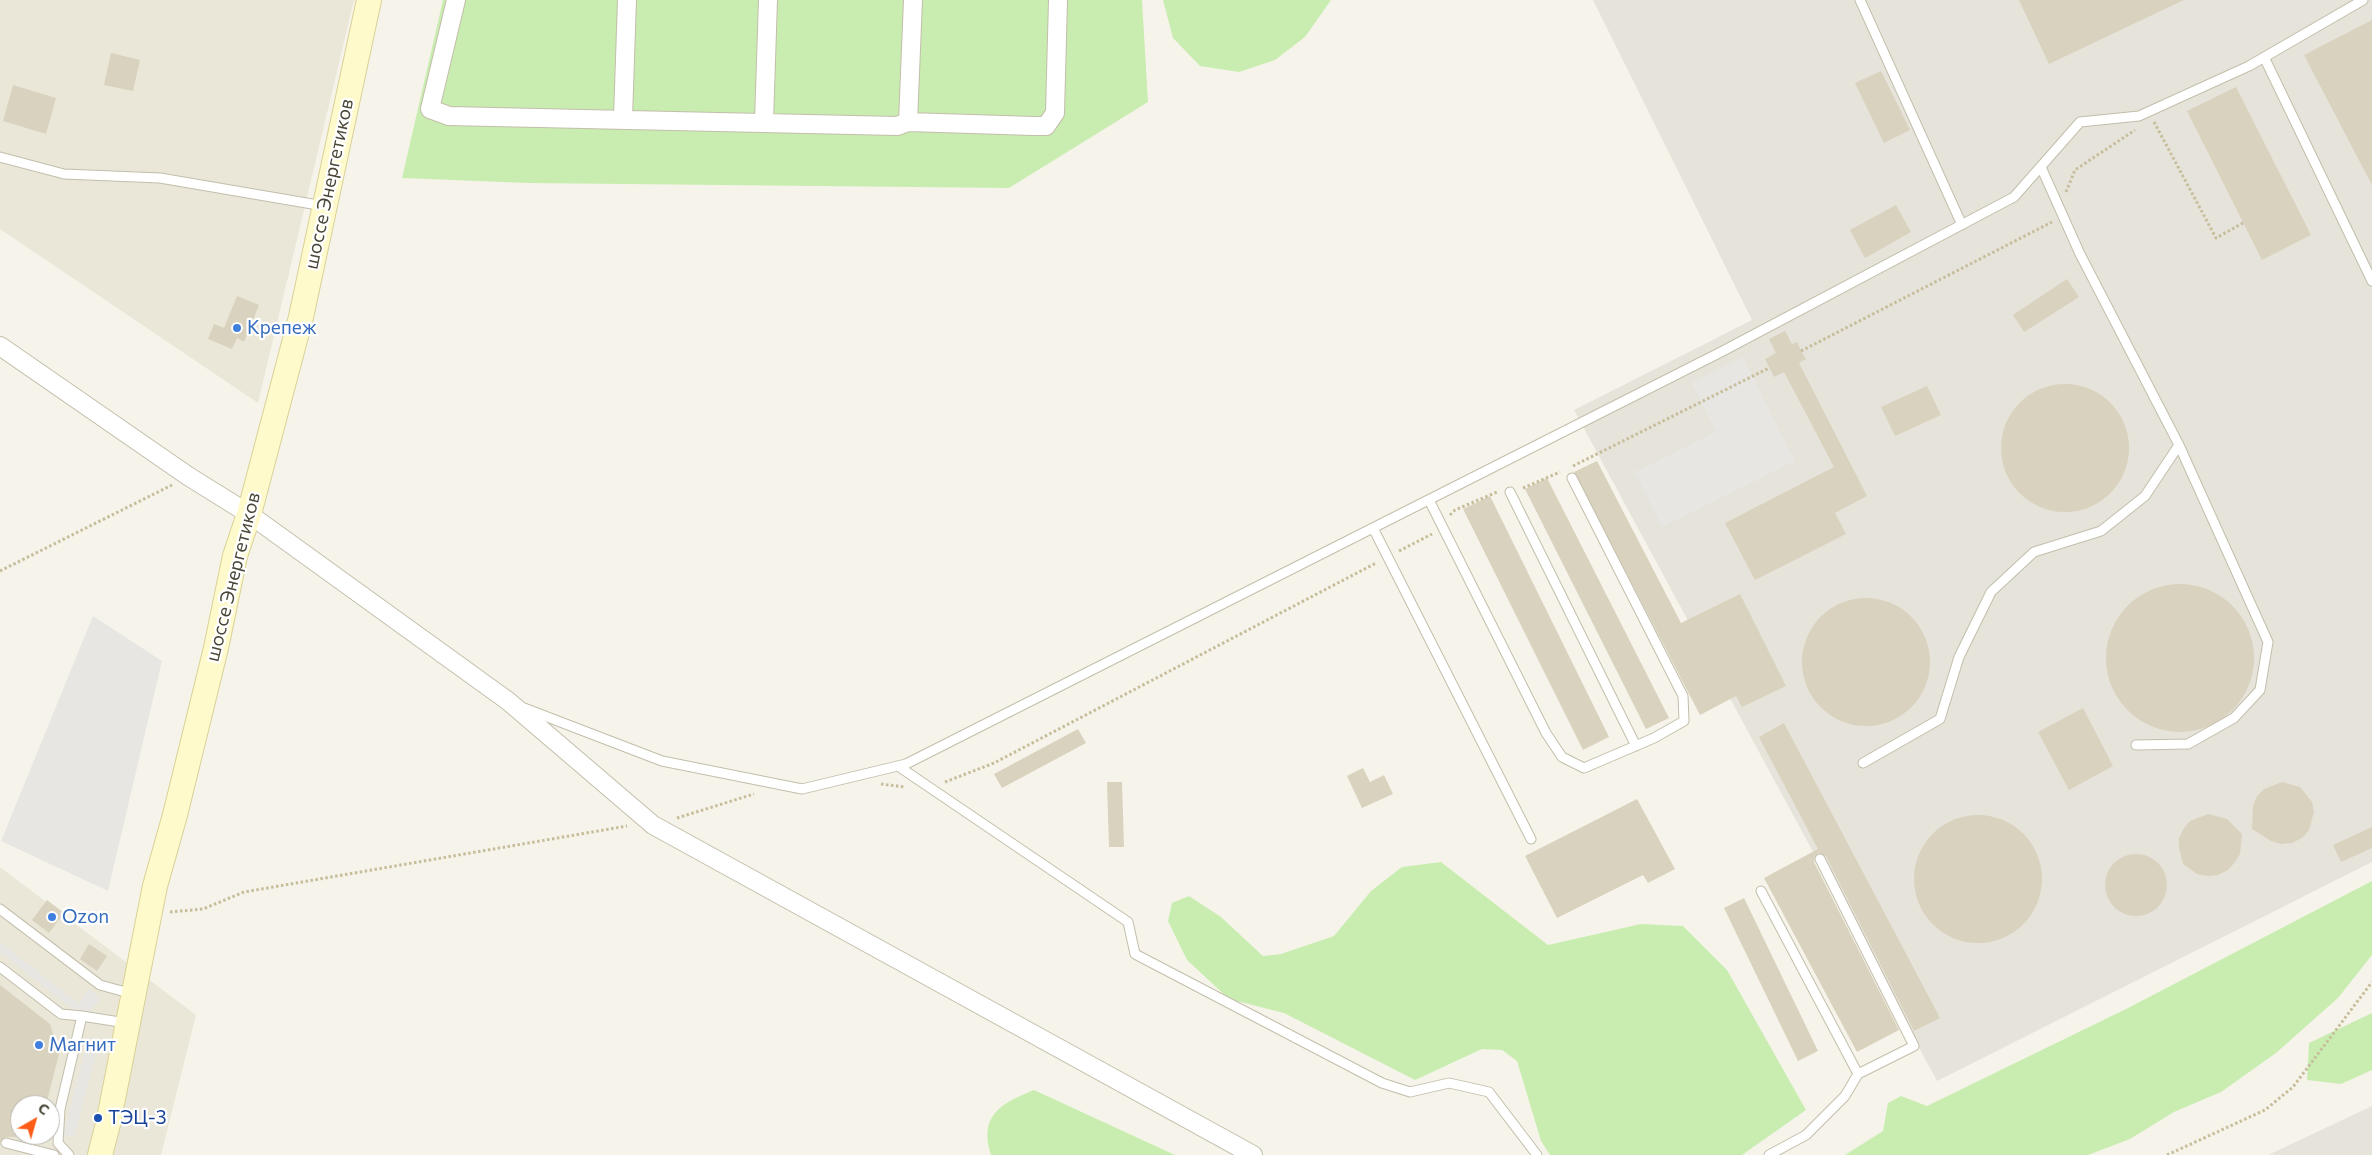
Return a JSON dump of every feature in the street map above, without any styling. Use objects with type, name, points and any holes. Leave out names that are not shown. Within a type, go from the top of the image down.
[{"type":"main road","name":"шоссе Энергетиков","points":[[100,1155],[108,1124],[149,913],[216,648],[235,556],[249,514],[301,317],[369,0]]},
{"type":"street","points":[[456,0],[430,109],[449,116],[623,118],[897,126],[908,122],[1046,126],[1055,113],[1058,0]]},
{"type":"street","points":[[623,118],[627,0]]},
{"type":"street","points":[[764,122],[768,0]]},
{"type":"street","points":[[908,122],[913,0]]},
{"type":"street","points":[[0,346],[188,476],[249,514],[508,701],[653,825],[1253,1155]]},
{"type":"lane","points":[[1860,0],[1962,225]]},
{"type":"lane","points":[[508,701],[662,762],[802,789],[898,766],[1720,352],[2014,197],[2080,122],[2139,116],[2264,57],[2364,0]]},
{"type":"lane","points":[[2264,57],[2372,281]]},
{"type":"lane","points":[[0,157],[64,174],[160,178],[325,206]]},
{"type":"lane","points":[[2041,167],[2080,254],[2179,445],[2268,642],[2260,690],[2234,718],[2188,744],[2136,745]]},
{"type":"lane","points":[[1863,763],[1940,719],[1959,656],[1991,592],[2034,552],[2101,531],[2145,496],[2179,445]]},
{"type":"lane","points":[[1429,500],[1546,733],[1562,757],[1584,768],[1654,738],[1684,721],[1684,696],[1572,478]]},
{"type":"lane","points":[[1510,492],[1636,746]]},
{"type":"lane","points":[[1373,528],[1531,839]]},
{"type":"lane","points":[[898,766],[1128,922],[1135,954],[1382,1083],[1410,1092],[1449,1083],[1489,1092],[1537,1155]]},
{"type":"lane","points":[[1769,1155],[1806,1135],[1845,1096],[1858,1074],[1914,1046],[1820,859]]},
{"type":"lane","points":[[1762,891],[1858,1074]]},
{"type":"lane","points":[[0,909],[100,986],[133,994]]},
{"type":"lane","points":[[0,967],[62,1014],[127,1023]]},
{"type":"lane","points":[[69,1155],[58,1143],[60,1109],[82,1016]]},
{"type":"lane","points":[[6,1143],[54,1155]]},
{"type":"path","points":[[2145,124],[2153,119],[2216,238],[2243,222]]},
{"type":"path","points":[[1801,351],[2056,220],[2075,170],[2137,129]]},
{"type":"path","points":[[873,784],[929,787],[994,763],[1432,534],[1455,510],[1494,492],[1515,492],[1769,368]]},
{"type":"path","points":[[0,571],[188,476]]},
{"type":"path","points":[[149,913],[203,909],[244,892],[619,827],[653,825],[783,785]]},
{"type":"path","points":[[2167,1155],[2265,1110],[2292,1087],[2372,982]]},
{"type":"shaded area","points":[[0,0],[354,0],[258,403],[0,229]]},
{"type":"shaded area","points":[[1593,0],[2372,0],[2372,862],[1937,1081],[1574,410],[1752,320]]},
{"type":"shaded area","points":[[1743,357],[1795,461],[1662,527],[1635,472],[1716,432],[1692,383]]},
{"type":"shaded area","points":[[93,616],[162,661],[108,891],[1,841]]},
{"type":"shaded area","points":[[0,867],[196,1015],[161,1155],[0,1155]]},
{"type":"shaded area","points":[[0,942],[78,1003],[89,989],[101,998],[89,1013],[74,1010],[0,952]]},
{"type":"shaded area","points":[[89,1037],[100,1040],[74,1137],[63,1135]]},
{"type":"shaded area","points":[[2372,1106],[2372,1155],[2268,1155]]},
{"type":"green space","points":[[443,0],[1142,0],[1148,102],[1009,188],[528,183],[402,178]]},
{"type":"green space","points":[[1163,0],[1331,0],[1305,37],[1275,60],[1239,72],[1200,66],[1173,38]]},
{"type":"green space","points":[[1441,862],[1548,945],[1641,924],[1683,926],[1727,970],[1806,1110],[1742,1155],[1550,1155],[1541,1141],[1517,1061],[1502,1050],[1482,1049],[1415,1080],[1284,1013],[1229,999],[1187,960],[1168,921],[1172,903],[1189,896],[1221,917],[1263,956],[1281,954],[1334,936],[1371,891],[1402,867]]},
{"type":"green space","points":[[2372,881],[2372,955],[2338,998],[2276,1053],[2221,1092],[2174,1112],[2130,1139],[2088,1155],[1845,1155],[1883,1131],[1888,1103],[1901,1096],[1927,1106],[2128,1008]]},
{"type":"green space","points":[[2372,1013],[2372,1070],[2341,1084],[2307,1080],[2309,1043]]},
{"type":"green space","points":[[1034,1090],[1175,1155],[991,1155],[988,1141],[990,1120],[1003,1106]]},
{"type":"building","points":[[2019,0],[2184,0],[2049,64]]},
{"type":"building","points":[[2372,20],[2372,185],[2304,55]]},
{"type":"building","points":[[111,53],[140,60],[133,91],[104,85]]},
{"type":"building","points":[[1881,71],[1910,130],[1884,143],[1855,83]]},
{"type":"building","points":[[13,85],[56,98],[46,134],[3,121]]},
{"type":"building","points":[[2236,87],[2311,235],[2262,260],[2187,111]]},
{"type":"building","points":[[1896,205],[1911,232],[1865,258],[1850,230]]},
{"type":"building","points":[[2067,279],[2079,297],[2024,332],[2013,315]]},
{"type":"building","points":[[237,296],[259,305],[244,342],[237,338],[232,349],[208,339],[214,324],[224,328]]},
{"type":"building","points":[[1785,331],[1792,344],[1797,342],[1806,359],[1799,363],[1867,496],[1835,513],[1846,534],[1755,580],[1725,523],[1834,467],[1784,372],[1774,377],[1765,359],[1776,353],[1769,339]]},
{"type":"building","points":[[2065,384],[2089,389],[2110,403],[2124,424],[2129,448],[2124,472],[2110,493],[2089,507],[2065,512],[2041,507],[2020,493],[2006,472],[2001,448],[2006,424],[2020,403],[2041,389]]},
{"type":"building","points":[[1927,386],[1941,415],[1895,436],[1881,407]]},
{"type":"building","points":[[1597,461],[1681,623],[1740,594],[1786,686],[1742,707],[1736,696],[1700,715],[1574,472]]},
{"type":"building","points":[[1547,478],[1669,718],[1646,729],[1525,489]]},
{"type":"building","points":[[1490,496],[1609,737],[1583,750],[1463,509]]},
{"type":"building","points":[[2180,584],[2195,585],[2208,589],[2233,605],[2249,630],[2253,643],[2253,673],[2249,686],[2233,711],[2208,727],[2195,731],[2180,732],[2165,731],[2152,727],[2127,711],[2111,686],[2107,673],[2106,658],[2107,643],[2111,630],[2127,605],[2152,589],[2165,585]]},
{"type":"building","points":[[1866,598],[1890,603],[1911,617],[1925,638],[1930,662],[1925,686],[1911,707],[1890,721],[1866,726],[1842,721],[1821,707],[1807,686],[1802,662],[1807,638],[1821,617],[1842,603]]},
{"type":"building","points":[[2083,708],[2113,766],[2069,790],[2038,732]]},
{"type":"building","points":[[1784,723],[1940,1018],[1914,1031],[1826,856],[1818,853],[1815,856],[1814,862],[1899,1030],[1857,1052],[1764,878],[1818,849],[1759,737]]},
{"type":"building","points":[[1078,729],[1086,743],[1002,788],[994,774]]},
{"type":"building","points":[[1363,768],[1370,782],[1384,775],[1393,794],[1362,808],[1347,776]]},
{"type":"building","points":[[1107,782],[1122,782],[1124,847],[1109,847]]},
{"type":"building","points":[[2282,782],[2300,787],[2312,802],[2314,812],[2309,830],[2302,838],[2292,843],[2281,844],[2271,841],[2252,829],[2253,806],[2257,796],[2264,789]]},
{"type":"building","points":[[1637,799],[1675,869],[1648,883],[1643,875],[1557,918],[1525,856]]},
{"type":"building","points":[[2208,814],[2227,819],[2242,834],[2240,854],[2235,862],[2228,870],[2218,875],[2208,876],[2197,874],[2183,864],[2179,848],[2179,838],[2190,821]]},
{"type":"building","points":[[1978,815],[2002,820],[2023,834],[2037,855],[2042,879],[2037,903],[2023,924],[2002,938],[1978,943],[1954,938],[1933,924],[1919,903],[1914,879],[1919,855],[1933,834],[1954,820]]},
{"type":"building","points":[[2372,827],[2372,848],[2341,862],[2333,845]]},
{"type":"building","points":[[2136,854],[2153,859],[2158,863],[2162,868],[2167,885],[2162,902],[2158,907],[2153,911],[2136,916],[2119,911],[2114,907],[2110,902],[2105,885],[2110,868],[2114,863],[2119,859]]},
{"type":"building","points":[[1744,898],[1818,1051],[1798,1061],[1724,908]]},
{"type":"building","points":[[47,900],[64,913],[49,933],[32,920]]},
{"type":"building","points":[[89,944],[107,956],[97,971],[80,959]]},
{"type":"building","points":[[0,985],[50,1024],[59,1054],[49,1095],[10,1095],[10,1137],[5,1137],[0,1142]]},
{"type":"place","name":"Крепеж","points":[[237,328]]},
{"type":"place","name":"Ozon","points":[[52,917]]},
{"type":"place","name":"Магнит","points":[[39,1045]]},
{"type":"place","name":"ТЭЦ-3","points":[[98,1118]]}]
